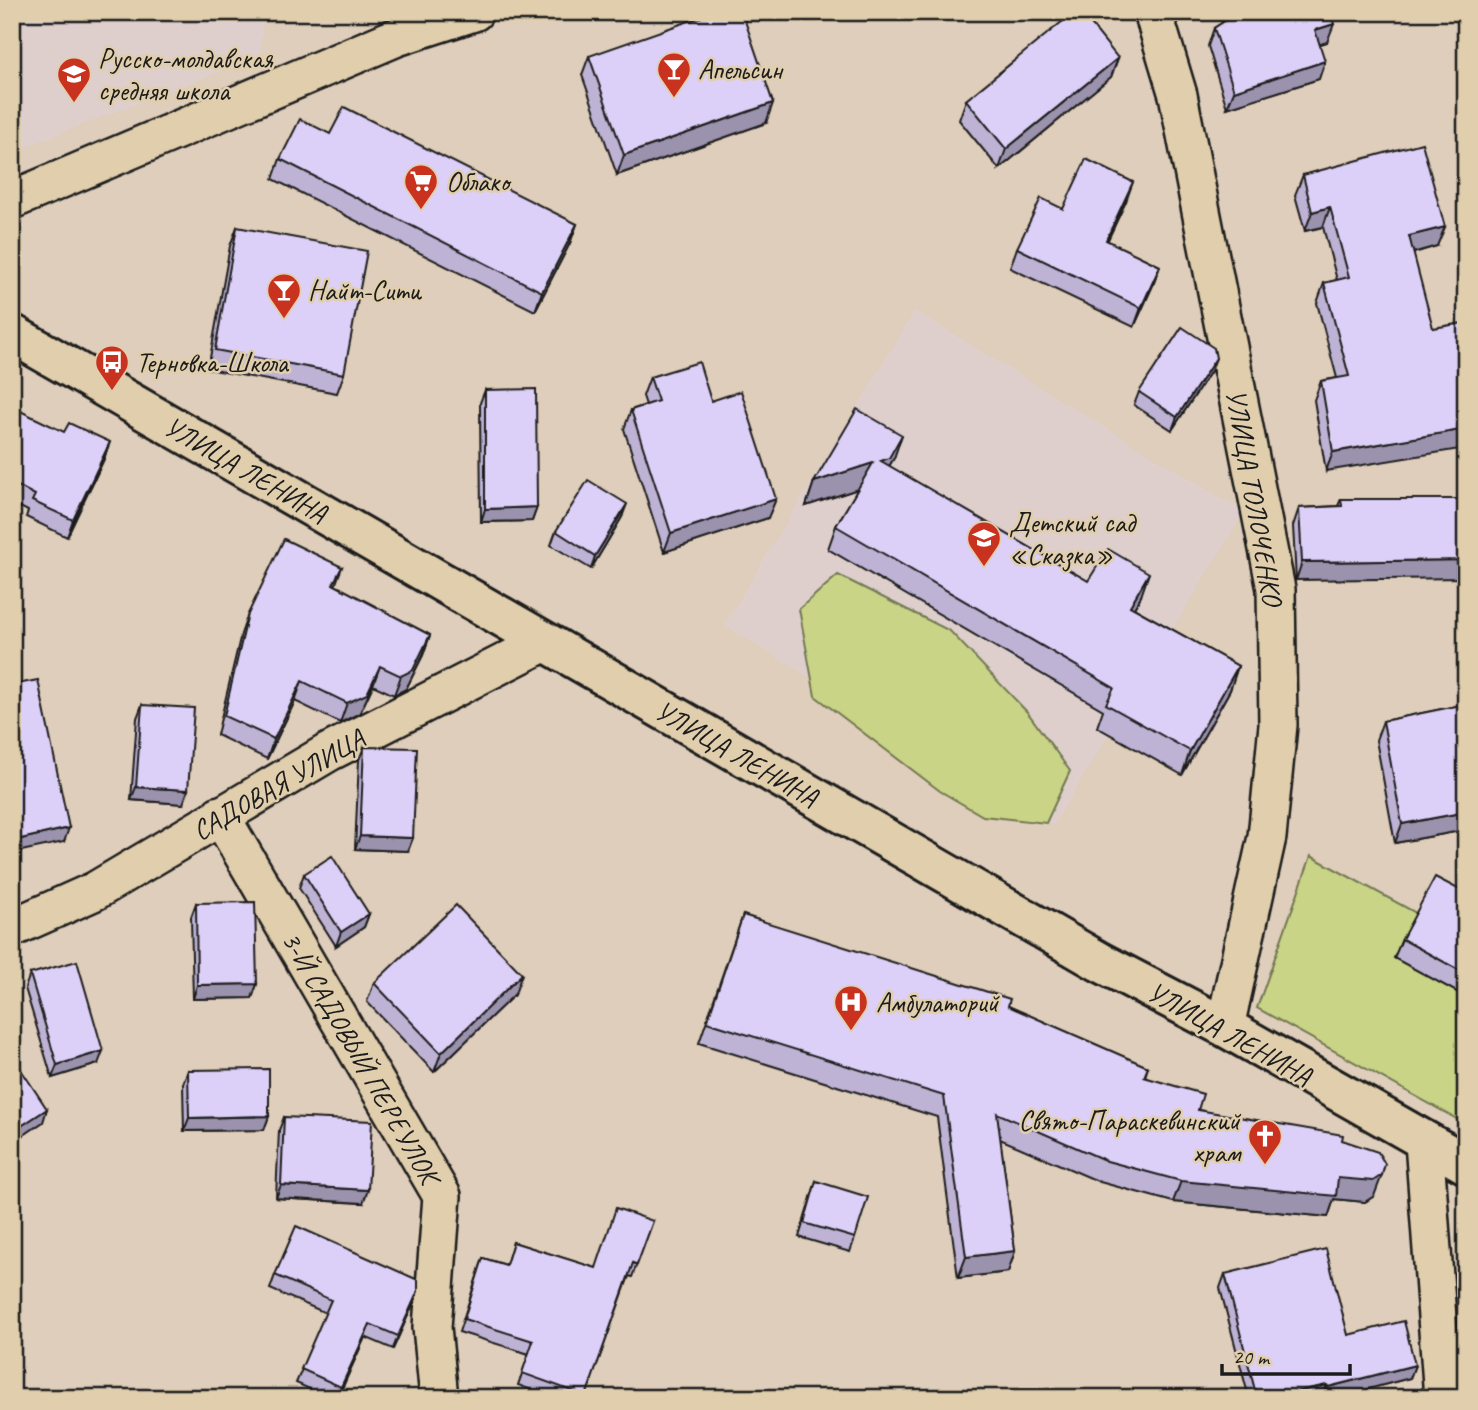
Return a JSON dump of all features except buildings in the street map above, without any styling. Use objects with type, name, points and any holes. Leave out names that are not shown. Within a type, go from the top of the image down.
[{"type":"street","points":[[12,200],[397,37],[474,12]]},
{"type":"street","name":"УЛИЦА ТОЛОЧЕНКО","points":[[1153,12],[1178,95],[1276,589],[1278,725],[1267,837],[1225,1027]]},
{"type":"street","name":"УЛИЦА ЛЕНИНА","points":[[12,334],[1100,962],[1225,1027],[1466,1164]]},
{"type":"street","name":"САДОВАЯ УЛИЦА","points":[[12,928],[95,891],[329,752],[545,642]]},
{"type":"street","name":"3-Й САДОВЫЙ ПЕРЕУЛОК","points":[[220,815],[442,1196],[432,1327],[439,1398]]},
{"type":"street","points":[[1424,1142],[1443,1398]]},
{"type":"shaded area","name":"Русско-молдавская средняя школа","points":[[12,12],[264,12],[260,56],[12,152]]},
{"type":"shaded area","name":"Детский сад «Сказка»","points":[[915,311],[1244,512],[1053,826],[724,625]]},
{"type":"green space","points":[[838,575],[950,631],[1028,713],[1070,771],[1046,823],[983,816],[940,791],[815,696],[799,609]]},
{"type":"green space","points":[[1311,856],[1466,940],[1466,1124],[1257,1008]]},
{"type":"place","name":"Апельсин","points":[[674,99]]},
{"type":"place","name":"Русско-молдавская средняя школа","points":[[74,104]]},
{"type":"place","name":"Облако","points":[[421,211]]},
{"type":"place","name":"Найт-Сити","points":[[284,320]]},
{"type":"place","name":"Терновка-Школа","points":[[112,392]]},
{"type":"place","name":"Детский сад «Сказка»","points":[[984,568]]},
{"type":"place","name":"Амбулаторий","points":[[851,1032]]},
{"type":"place","name":"Свято-Параскевинский храм","points":[[1265,1166]]}]
